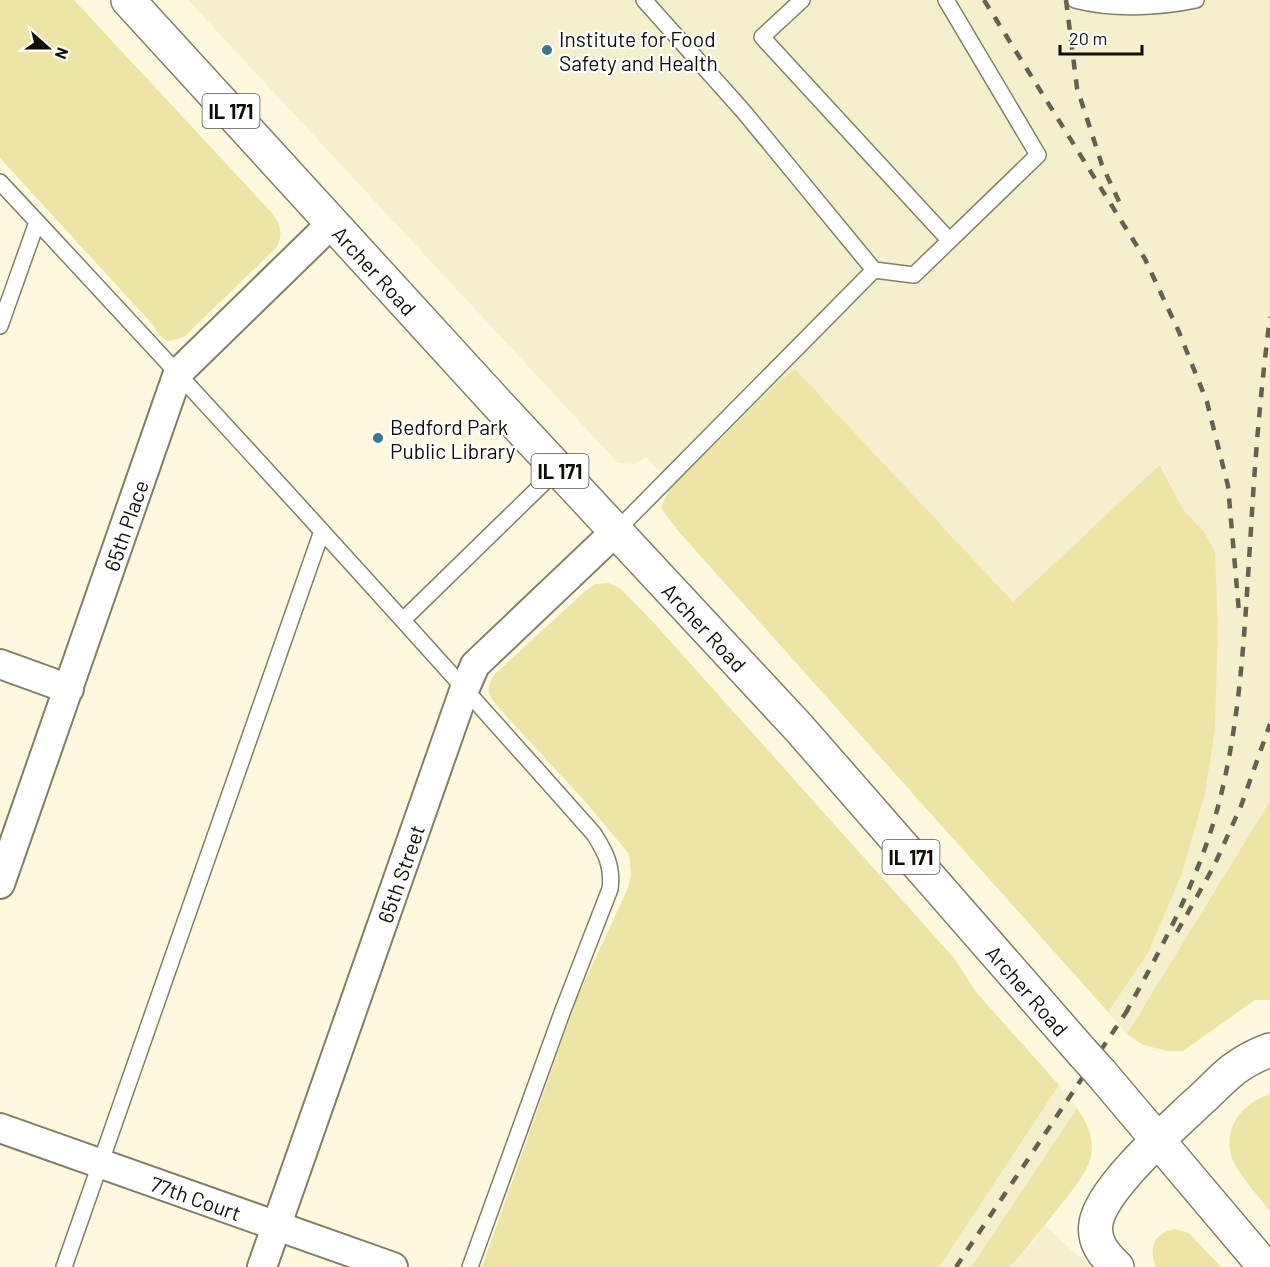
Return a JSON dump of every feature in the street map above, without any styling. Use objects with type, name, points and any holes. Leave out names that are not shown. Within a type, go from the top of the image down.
[{"type":"main road","name":"Archer Road","points":[[128,0],[799,728],[1092,1062],[1265,1267]]},
{"type":"main road","points":[[1117,1267],[1106,1257],[1097,1242],[1096,1223],[1104,1205],[1119,1182],[1158,1141],[1233,1070],[1255,1055],[1270,1050]]},
{"type":"street","name":"65th Place","points":[[0,884],[178,373],[333,222]]},
{"type":"street","name":"65th Street","points":[[262,1267],[475,665],[616,531]]},
{"type":"street","points":[[0,664],[69,689]]},
{"type":"street","name":"77th Court","points":[[0,1128],[393,1267]]},
{"type":"lane","points":[[644,0],[744,112],[874,270],[914,275],[1038,155],[946,0]]},
{"type":"lane","points":[[802,0],[762,37],[950,240]]},
{"type":"lane","points":[[1075,0],[1097,6],[1172,5],[1196,0]]},
{"type":"lane","points":[[0,182],[178,373],[465,688],[594,834],[609,861],[612,875],[610,889],[563,1010],[470,1267]]},
{"type":"lane","points":[[0,326],[37,222]]},
{"type":"lane","points":[[616,531],[874,270]]},
{"type":"lane","points":[[403,620],[558,469]]},
{"type":"lane","points":[[64,1267],[322,531]]},
{"type":"shaded area","points":[[0,0],[74,0],[277,221],[280,237],[277,247],[185,336],[170,341],[163,339],[154,326],[0,158]]},
{"type":"shaded area","points":[[188,0],[1270,0],[1270,801],[1127,1034],[1108,1012],[1148,953],[1181,876],[1205,794],[1215,728],[1218,632],[1205,533],[1184,511],[1161,465],[1013,603],[795,369],[777,383],[673,485],[646,457],[634,464],[618,463]]},
{"type":"shaded area","points":[[795,369],[1013,602],[1160,465],[1184,511],[1205,533],[1215,553],[1218,632],[1215,728],[1205,794],[1181,876],[1148,953],[1108,1012],[679,532],[661,508],[669,489],[777,383]]},
{"type":"shaded area","points":[[608,583],[620,588],[654,623],[954,958],[976,992],[1059,1085],[939,1267],[482,1267],[577,998],[628,888],[631,875],[629,854],[589,806],[500,709],[489,693],[489,686],[494,675],[584,592],[595,584]]},
{"type":"shaded area","points":[[1270,801],[1270,1000],[1255,1000],[1183,1051],[1167,1051],[1143,1045],[1127,1034]]},
{"type":"shaded area","points":[[1059,1085],[1077,1108],[971,1267],[939,1267]]},
{"type":"shaded area","points":[[1270,1094],[1270,1211],[1249,1185],[1232,1158],[1230,1136],[1243,1110],[1251,1103]]},
{"type":"shaded area","points":[[1077,1108],[1086,1123],[1092,1149],[1090,1160],[1078,1182],[1009,1267],[971,1267]]},
{"type":"shaded area","points":[[1045,1225],[1090,1267],[1009,1267],[1032,1243]]},
{"type":"shaded area","points":[[1175,1229],[1189,1233],[1221,1267],[1156,1267],[1153,1254],[1155,1242],[1162,1234]]},
{"type":"railway","points":[[984,0],[1145,259],[1179,332],[1207,402],[1228,486],[1239,612]]},
{"type":"railway","points":[[1066,0],[1077,88],[1102,165],[1123,210]]},
{"type":"railway","points":[[1125,1014],[1167,936],[1192,882],[1212,827],[1227,766],[1242,665],[1256,449],[1270,317]]},
{"type":"railway","points":[[1177,932],[1214,866],[1241,806],[1270,724]]},
{"type":"railway","points":[[956,1267],[1129,1008]]},
{"type":"place","name":"Institute for Food Safety and Health","points":[[547,50]]},
{"type":"place","name":"Bedford Park Public Library","points":[[378,438]]}]
